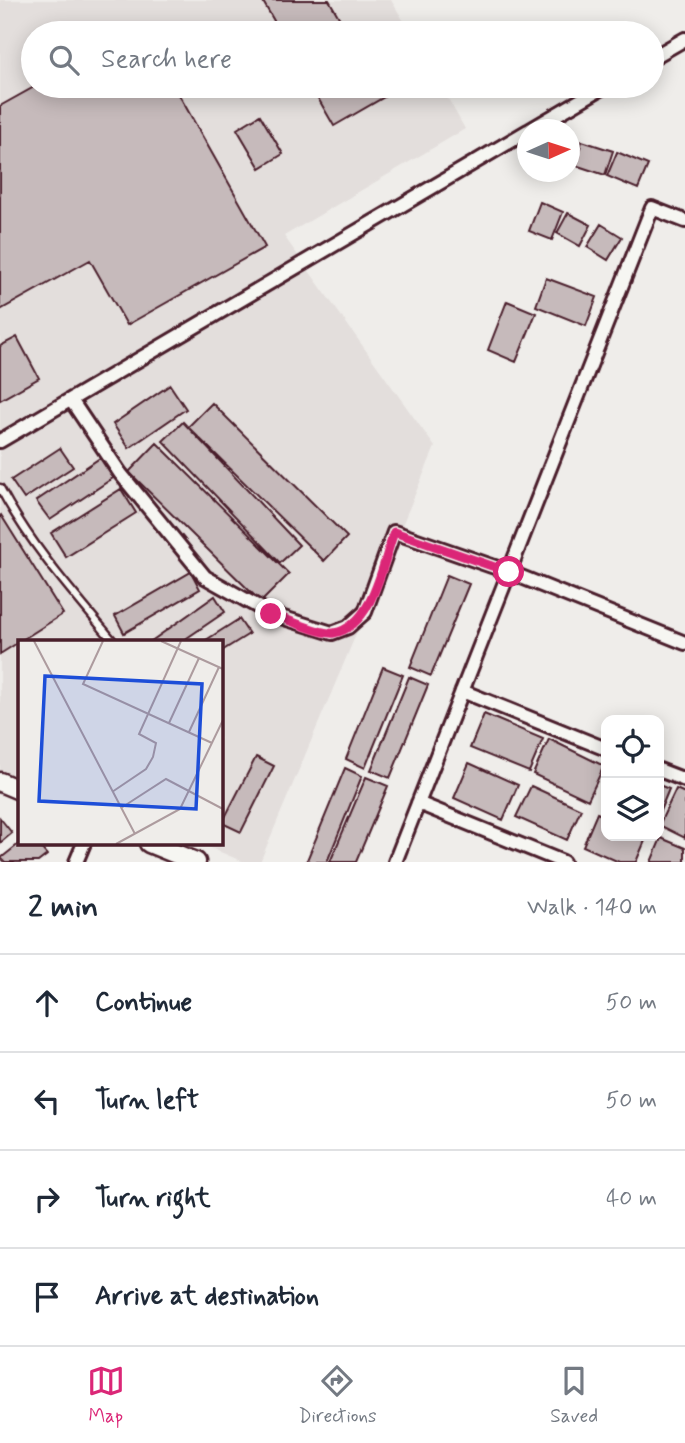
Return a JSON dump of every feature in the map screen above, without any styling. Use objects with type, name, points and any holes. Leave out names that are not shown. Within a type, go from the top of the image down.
[{"type":"street","points":[[664,51],[685,39]]},
{"type":"street","points":[[548,119],[584,98]]},
{"type":"street","points":[[0,441],[517,137]]},
{"type":"street","points":[[395,862],[652,208],[685,221]]},
{"type":"street","points":[[71,400],[120,473],[205,577],[271,614],[332,633],[348,627],[365,612],[394,532],[509,572],[685,643]]},
{"type":"street","points":[[462,691],[601,747]]},
{"type":"street","points":[[664,771],[685,780]]},
{"type":"street","points":[[0,782],[18,790]]},
{"type":"street","points":[[418,803],[563,862]]},
{"type":"street","points":[[76,862],[84,844]]},
{"type":"street","points":[[151,844],[196,862]]},
{"type":"lane","points":[[0,488],[21,527],[51,568],[112,640]]},
{"type":"shaded area","points":[[0,0],[391,0],[404,21],[21,21],[21,98],[448,98],[465,129],[284,236],[435,447],[260,862],[244,862],[201,844],[222,844],[222,640],[18,640],[18,773],[0,786]]},
{"type":"building","points":[[262,0],[329,0],[341,21],[274,21]]},
{"type":"building","points":[[21,94],[21,98],[181,98],[265,247],[127,325],[90,260],[0,310],[0,106]]},
{"type":"building","points":[[318,98],[382,98],[334,126]]},
{"type":"building","points":[[260,115],[283,154],[260,168],[237,129]]},
{"type":"building","points":[[582,141],[613,151],[605,175],[580,167]]},
{"type":"building","points":[[617,152],[648,165],[638,189],[607,176]]},
{"type":"building","points":[[540,202],[563,212],[552,240],[529,231]]},
{"type":"building","points":[[568,213],[591,225],[580,246],[557,233]]},
{"type":"building","points":[[601,224],[622,237],[608,260],[587,247]]},
{"type":"building","points":[[546,278],[597,297],[586,326],[536,306]]},
{"type":"building","points":[[507,301],[536,313],[516,362],[488,350]]},
{"type":"building","points":[[17,337],[39,378],[0,400],[0,346]]},
{"type":"building","points":[[170,385],[186,409],[129,448],[113,424]]},
{"type":"building","points":[[212,403],[347,537],[324,561],[188,427]]},
{"type":"building","points":[[183,422],[299,545],[280,563],[163,441]]},
{"type":"building","points":[[157,443],[289,574],[261,602],[129,472]]},
{"type":"building","points":[[60,448],[73,467],[24,499],[11,480]]},
{"type":"building","points":[[100,458],[113,478],[50,520],[36,501]]},
{"type":"building","points":[[121,489],[136,513],[66,557],[51,533]]},
{"type":"building","points":[[0,516],[63,614],[18,640],[0,654]]},
{"type":"building","points":[[191,572],[200,589],[124,633],[115,616]]},
{"type":"building","points":[[447,575],[469,584],[431,676],[410,667]]},
{"type":"building","points":[[215,596],[225,612],[184,640],[153,640]]},
{"type":"building","points":[[239,619],[249,634],[222,651],[222,640],[206,640]]},
{"type":"building","points":[[383,667],[403,675],[365,768],[346,759]]},
{"type":"building","points":[[409,677],[428,685],[390,778],[371,770]]},
{"type":"building","points":[[484,714],[543,739],[529,772],[470,748]]},
{"type":"building","points":[[549,739],[601,765],[601,772],[588,800],[533,774]]},
{"type":"building","points":[[256,757],[274,766],[241,832],[222,823]]},
{"type":"building","points":[[469,763],[518,785],[503,820],[454,798]]},
{"type":"building","points":[[345,768],[362,776],[327,862],[310,862],[307,860]]},
{"type":"building","points":[[366,777],[388,786],[356,862],[330,862]]},
{"type":"building","points":[[531,786],[581,809],[567,840],[516,817]]},
{"type":"building","points":[[664,787],[669,789],[664,801]]},
{"type":"building","points":[[676,789],[685,793],[685,838],[664,828],[664,814]]},
{"type":"building","points":[[597,813],[601,815],[601,841],[645,841],[636,862],[619,862],[583,846]]},
{"type":"building","points":[[0,818],[12,833],[0,843]]},
{"type":"building","points":[[664,839],[685,848],[685,862],[651,862],[660,841]]},
{"type":"building","points":[[19,844],[38,844],[47,855],[38,862],[5,862],[1,858]]},
{"type":"route","points":[[271,614],[332,633],[348,627],[365,612],[394,532],[509,572]]}]
